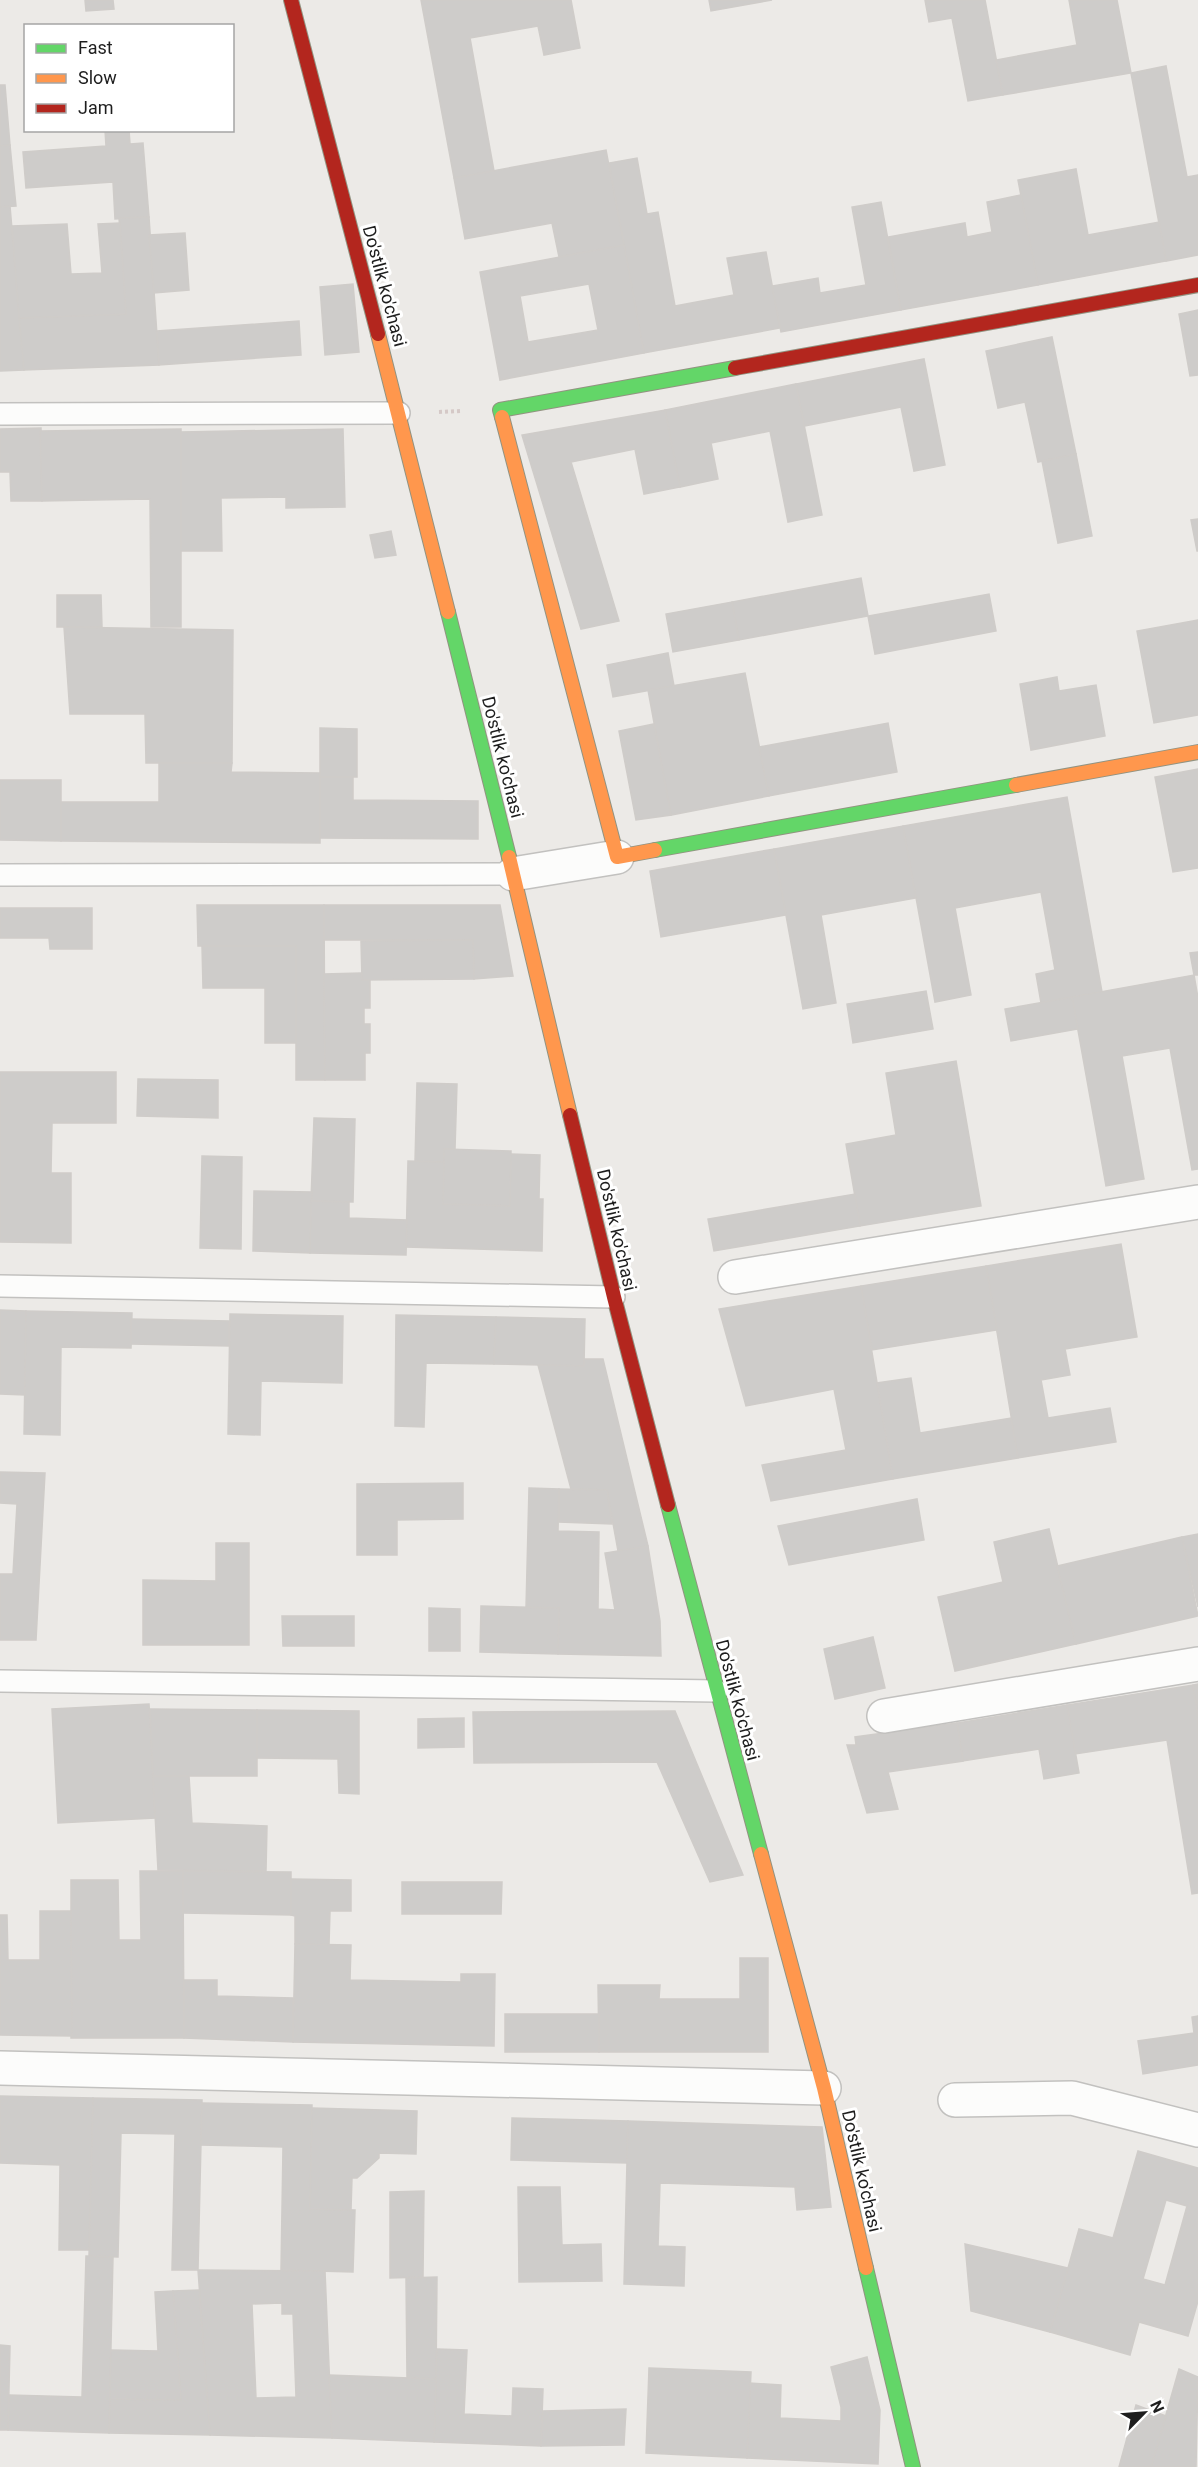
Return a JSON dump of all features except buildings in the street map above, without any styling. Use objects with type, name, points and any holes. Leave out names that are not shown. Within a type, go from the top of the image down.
[{"type":"street","name":"Do'stlik ko'chasi","points":[[291,0],[399,413],[513,874],[614,1297],[824,2088],[912,2467]]},
{"type":"street","points":[[617,857],[500,410],[1198,285]]},
{"type":"street","points":[[513,874],[1198,752]]},
{"type":"street","points":[[735,1277],[1198,1202]]},
{"type":"street","points":[[885,1716],[1198,1664]]},
{"type":"street","points":[[0,2068],[824,2088]]},
{"type":"street","points":[[956,2100],[1072,2098],[1198,2130]]},
{"type":"lane","points":[[0,414],[399,413]]},
{"type":"lane","points":[[0,875],[513,874]]},
{"type":"lane","points":[[0,1286],[614,1297]]},
{"type":"lane","points":[[0,1681],[717,1691]]},
{"type":"path","points":[[399,413],[500,410]]},
{"type":"traffic: fast","points":[[502,417],[500,410],[735,368]]},
{"type":"traffic: fast","points":[[448,612],[509,857]]},
{"type":"traffic: fast","points":[[655,850],[1016,785]]},
{"type":"traffic: fast","points":[[668,1505],[761,1854]]},
{"type":"traffic: fast","points":[[866,2268],[913,2467]]},
{"type":"traffic: slow","points":[[378,334],[448,612]]},
{"type":"traffic: slow","points":[[502,417],[617,857],[655,850]]},
{"type":"traffic: slow","points":[[1016,785],[1198,752]]},
{"type":"traffic: slow","points":[[509,857],[570,1115]]},
{"type":"traffic: slow","points":[[761,1854],[824,2088],[866,2268]]},
{"type":"traffic: jam","points":[[291,0],[378,334]]},
{"type":"traffic: jam","points":[[735,368],[1198,285]]},
{"type":"traffic: jam","points":[[570,1115],[668,1505]]}]
